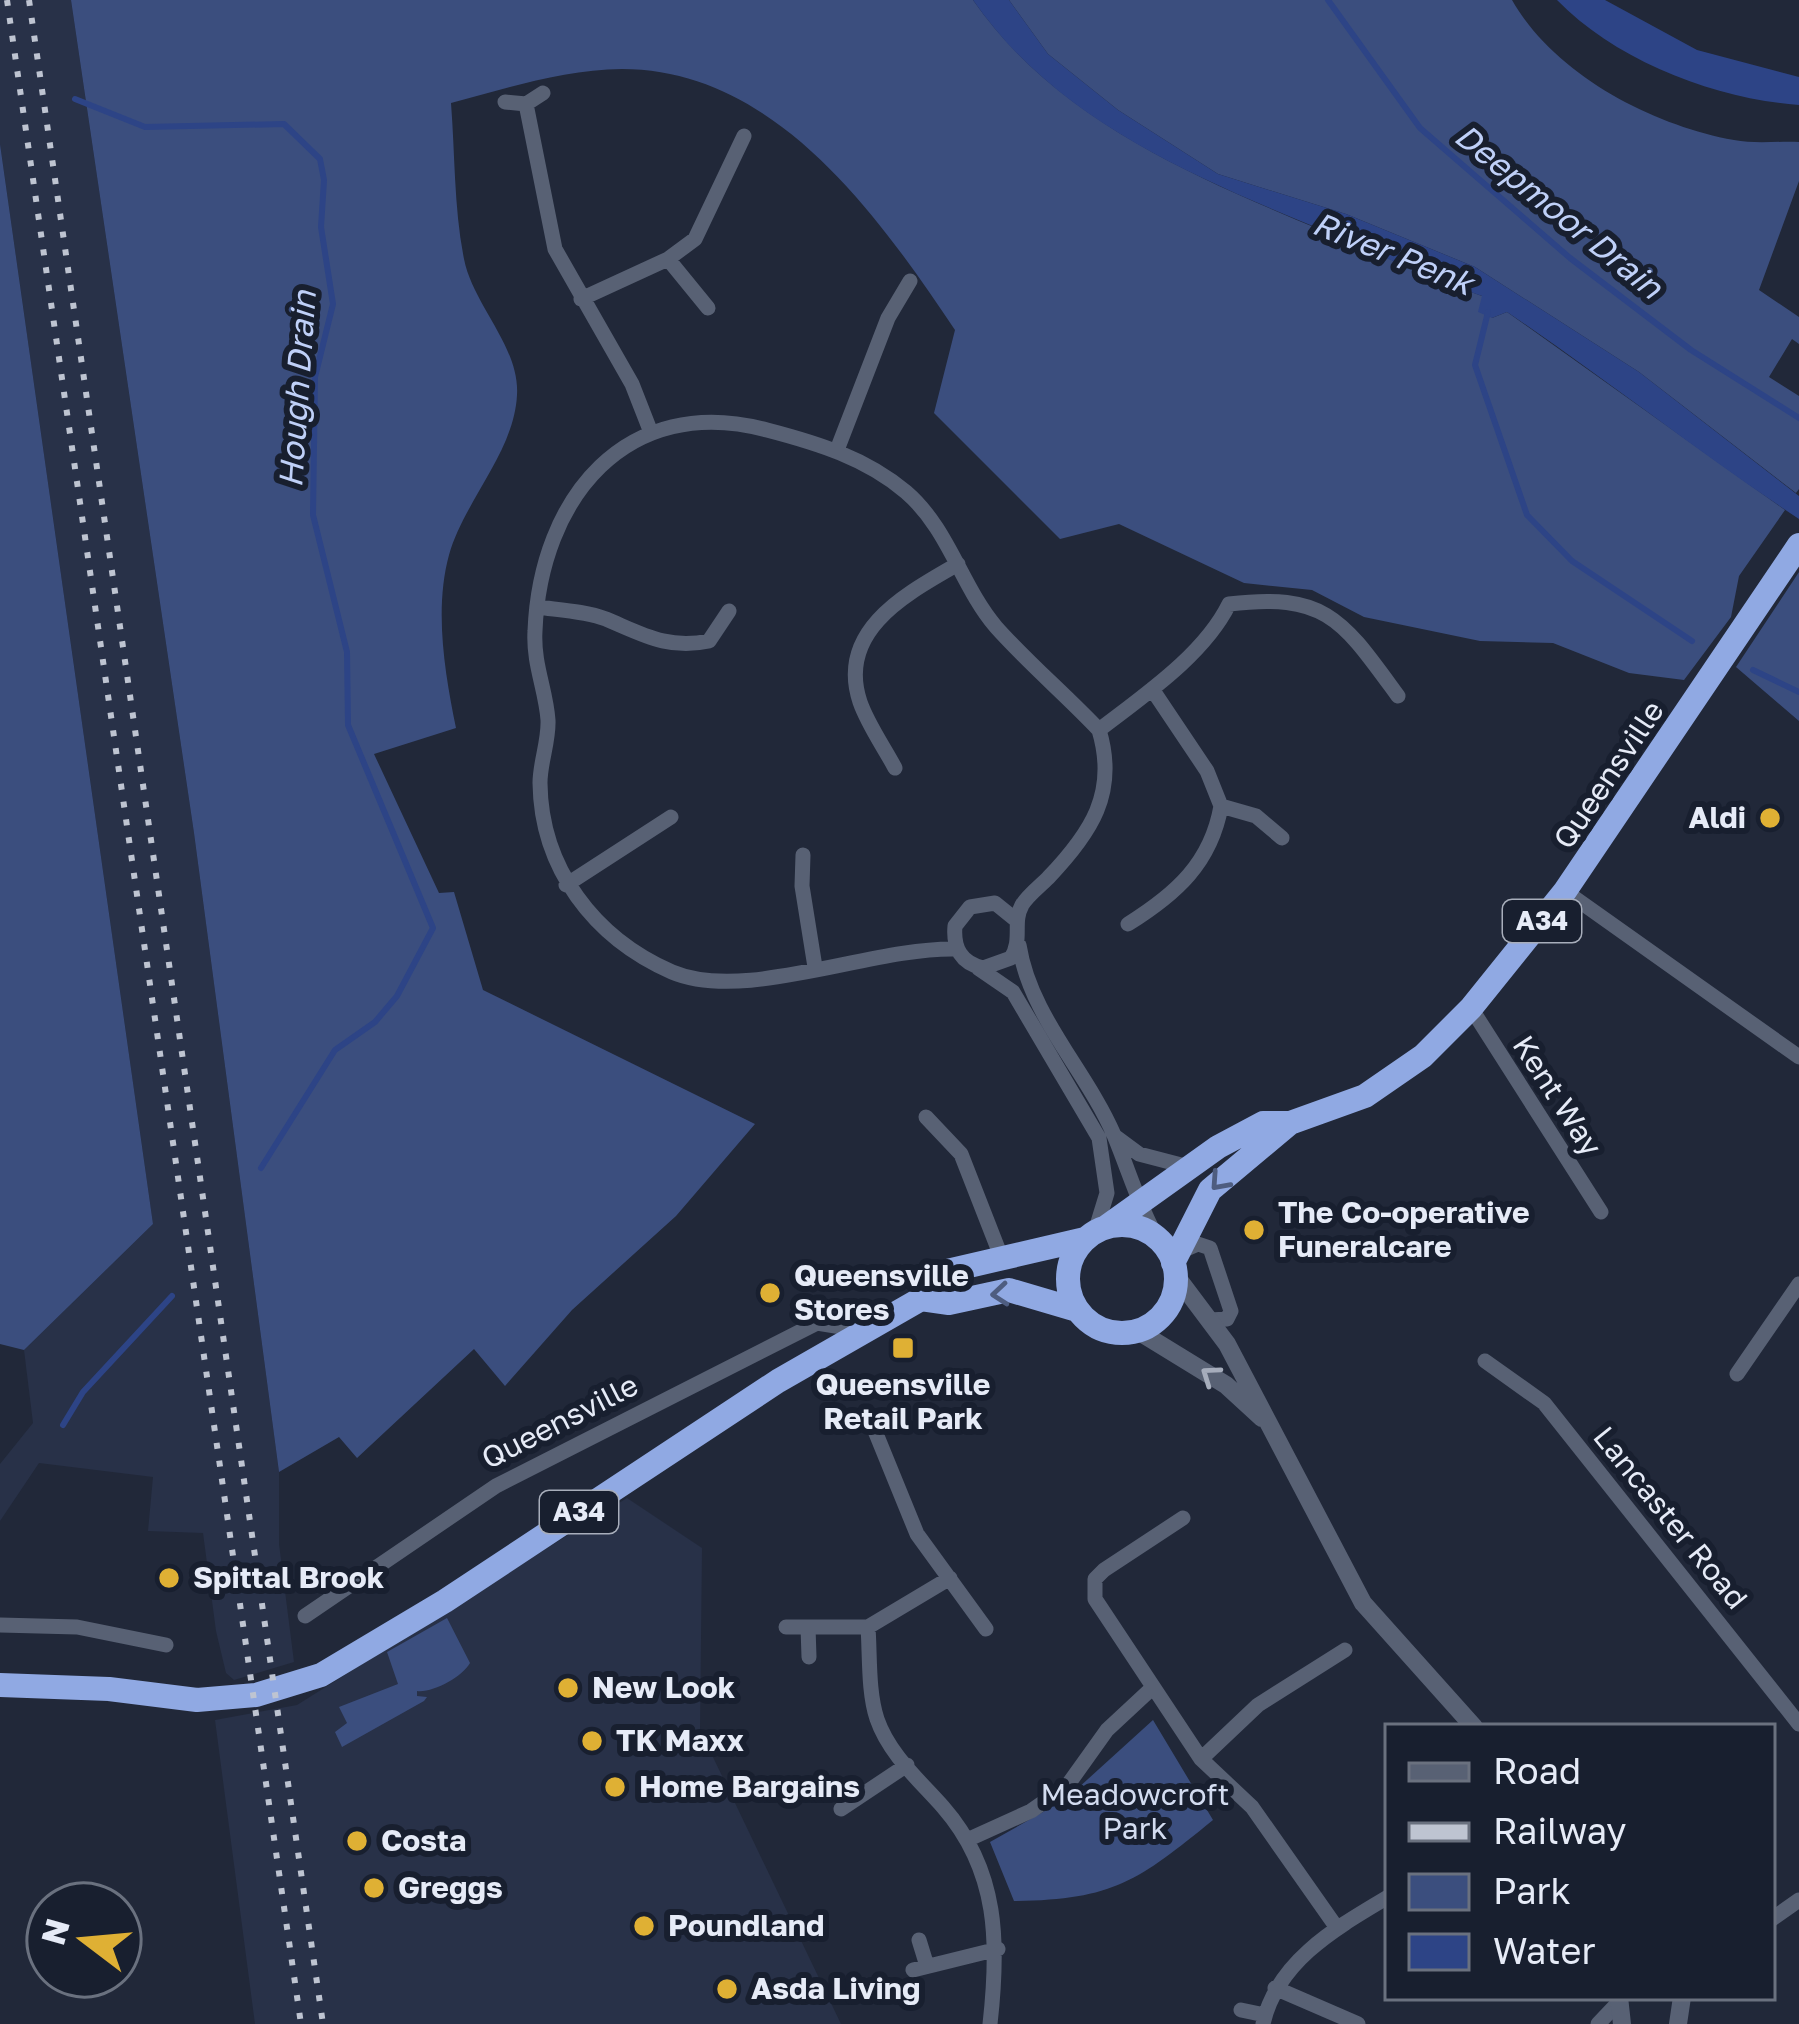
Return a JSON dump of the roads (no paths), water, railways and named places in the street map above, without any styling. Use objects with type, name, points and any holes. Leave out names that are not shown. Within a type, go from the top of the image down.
[{"type":"highway","name":"Queensville","points":[[1185,1166],[1264,1123],[1290,1123],[1365,1096],[1423,1056],[1471,1008],[1565,891],[1799,545]]},
{"type":"highway","name":"A34","points":[[1176,1263],[1210,1190],[1290,1123]]},
{"type":"highway","name":"A34","points":[[0,1685],[237,1698],[293,1684],[358,1655],[860,1330],[922,1299],[943,1272],[1095,1233],[1139,1205],[1185,1166]]},
{"type":"highway","points":[[1130,1225],[1157,1238],[1176,1263],[1166,1310],[1138,1330],[1102,1330],[1077,1310],[1067,1275],[1095,1233],[1130,1225]]},
{"type":"highway","name":"A34","points":[[922,1299],[949,1303],[1009,1290],[1077,1310]]},
{"type":"street","points":[[505,102],[526,104],[543,93]]},
{"type":"street","points":[[526,104],[555,249],[632,384],[650,430]]},
{"type":"street","points":[[581,299],[668,259],[695,238],[744,134]]},
{"type":"street","points":[[668,259],[708,308]]},
{"type":"street","points":[[837,450],[888,318],[910,280]]},
{"type":"street","points":[[1095,1233],[1107,1193],[1099,1138],[1012,992],[956,949],[932,948],[717,985],[670,971],[607,931],[566,885],[545,834],[540,781],[548,719],[535,659],[537,607],[549,552],[565,515],[613,449],[650,430],[698,421],[744,424],[837,450],[907,493],[933,520],[994,625],[1099,730],[1108,778],[1100,810],[1086,837],[1024,901],[1016,920],[1024,978],[1114,1135],[1139,1205],[1157,1238]]},
{"type":"street","points":[[895,769],[860,701],[856,670],[866,634],[888,605],[958,564]]},
{"type":"street","points":[[1099,730],[1153,689],[1221,621],[1228,604],[1279,598],[1313,606],[1352,634],[1398,695]]},
{"type":"street","points":[[537,607],[602,617],[636,635],[684,647],[709,641],[729,611]]},
{"type":"street","points":[[1128,924],[1168,899],[1190,876],[1214,841],[1221,806],[1207,771],[1153,689]]},
{"type":"street","points":[[1221,806],[1256,816],[1282,838]]},
{"type":"street","points":[[566,885],[671,817]]},
{"type":"street","points":[[803,855],[802,886],[815,967]]},
{"type":"street","points":[[1565,891],[1799,1057]]},
{"type":"street","points":[[932,948],[970,907],[1024,901]]},
{"type":"street","points":[[995,903],[1016,920]]},
{"type":"street","points":[[955,926],[956,949]]},
{"type":"street","points":[[976,967],[1004,963],[1019,941]]},
{"type":"street","name":"Kent Way","points":[[1471,1008],[1601,1212]]},
{"type":"street","points":[[926,1118],[961,1154],[1002,1259]]},
{"type":"street","points":[[1114,1135],[1139,1154],[1185,1166]]},
{"type":"street","points":[[1211,1320],[1227,1319],[1231,1311],[1219,1264],[1210,1248],[1198,1244],[1176,1263],[1274,1430],[1364,1603],[1471,1724]]},
{"type":"street","points":[[1737,1374],[1799,1285]]},
{"type":"street","name":"Queensville","points":[[305,1616],[496,1486],[817,1324],[860,1330]]},
{"type":"street","points":[[1138,1330],[1226,1385],[1274,1430]]},
{"type":"street","name":"Lancaster Road","points":[[1485,1361],[1544,1403],[1799,1724]]},
{"type":"street","points":[[875,1431],[917,1534],[986,1629]]},
{"type":"street","points":[[1183,1518],[1095,1579],[1094,1599],[1150,1690],[1201,1759],[1252,1807],[1337,1928]]},
{"type":"street","points":[[786,1627],[868,1628],[950,1578]]},
{"type":"street","points":[[958,1624],[974,1612]]},
{"type":"street","points":[[0,1625],[76,1627],[166,1645]]},
{"type":"street","points":[[808,1627],[808,1657]]},
{"type":"street","points":[[868,1628],[876,1716],[890,1747],[967,1840],[980,1868],[998,1949],[989,2024]]},
{"type":"street","points":[[1201,1759],[1258,1705],[1345,1650]]},
{"type":"street","points":[[967,1840],[1031,1811],[1067,1786],[1107,1730],[1150,1690]]},
{"type":"street","points":[[841,1809],[907,1765]]},
{"type":"street","points":[[1241,2010],[1264,2020],[1275,1988],[1337,1928],[1385,1899]]},
{"type":"street","points":[[919,1940],[920,1968],[998,1949]]},
{"type":"street","points":[[1275,1988],[1358,2024]]},
{"type":"street","points":[[1598,2024],[1618,2000]]},
{"type":"street","points":[[1618,2000],[1622,2024]]},
{"type":"water","name":"River Penk","points":[[973,0],[1009,0],[1048,54],[1118,110],[1218,174],[1346,214],[1475,267],[1639,372],[1799,496],[1799,519],[1507,312],[1492,318],[1478,312],[1482,296],[1223,188],[1129,139],[1044,79]]},
{"type":"water","points":[[1557,0],[1605,0],[1697,50],[1799,77],[1799,105],[1734,95],[1669,73],[1608,41]]},
{"type":"waterway","name":"Deepmoor Drain","points":[[1328,0],[1420,128],[1570,258],[1691,350],[1799,418]]},
{"type":"waterway","name":"Hough Drain","points":[[75,99],[145,127],[284,124],[320,159],[324,180],[321,227],[333,304],[315,377],[313,515],[347,652],[348,725],[433,928],[397,996],[375,1022],[335,1050],[261,1168]]},
{"type":"waterway","points":[[1488,312],[1475,365],[1527,515],[1572,561],[1692,641]]},
{"type":"waterway","points":[[1753,670],[1799,692]]},
{"type":"waterway","name":"Hough Drain","points":[[63,1425],[83,1392],[172,1296]]},
{"type":"railway","points":[[7,0],[301,2024]]},
{"type":"railway","points":[[29,0],[323,2024]]},
{"type":"place","name":"Aldi","points":[[1770,818]]},
{"type":"place","name":"The Co-operative Funeralcare","points":[[1254,1230]]},
{"type":"place","name":"Queensville Stores","points":[[770,1293]]},
{"type":"place","name":"Queensville Retail Park","points":[[903,1348]]},
{"type":"place","name":"Spittal Brook","points":[[169,1578]]},
{"type":"place","name":"New Look","points":[[568,1688]]},
{"type":"place","name":"TK Maxx","points":[[592,1741]]},
{"type":"place","name":"Home Bargains","points":[[615,1787]]},
{"type":"place","name":"Costa","points":[[357,1841]]},
{"type":"place","name":"Greggs","points":[[374,1888]]},
{"type":"place","name":"Poundland","points":[[644,1926]]},
{"type":"place","name":"Asda Living","points":[[727,1989]]},
{"type":"park label","name":"Meadowcroft Park","points":[[1135,1812]]}]
